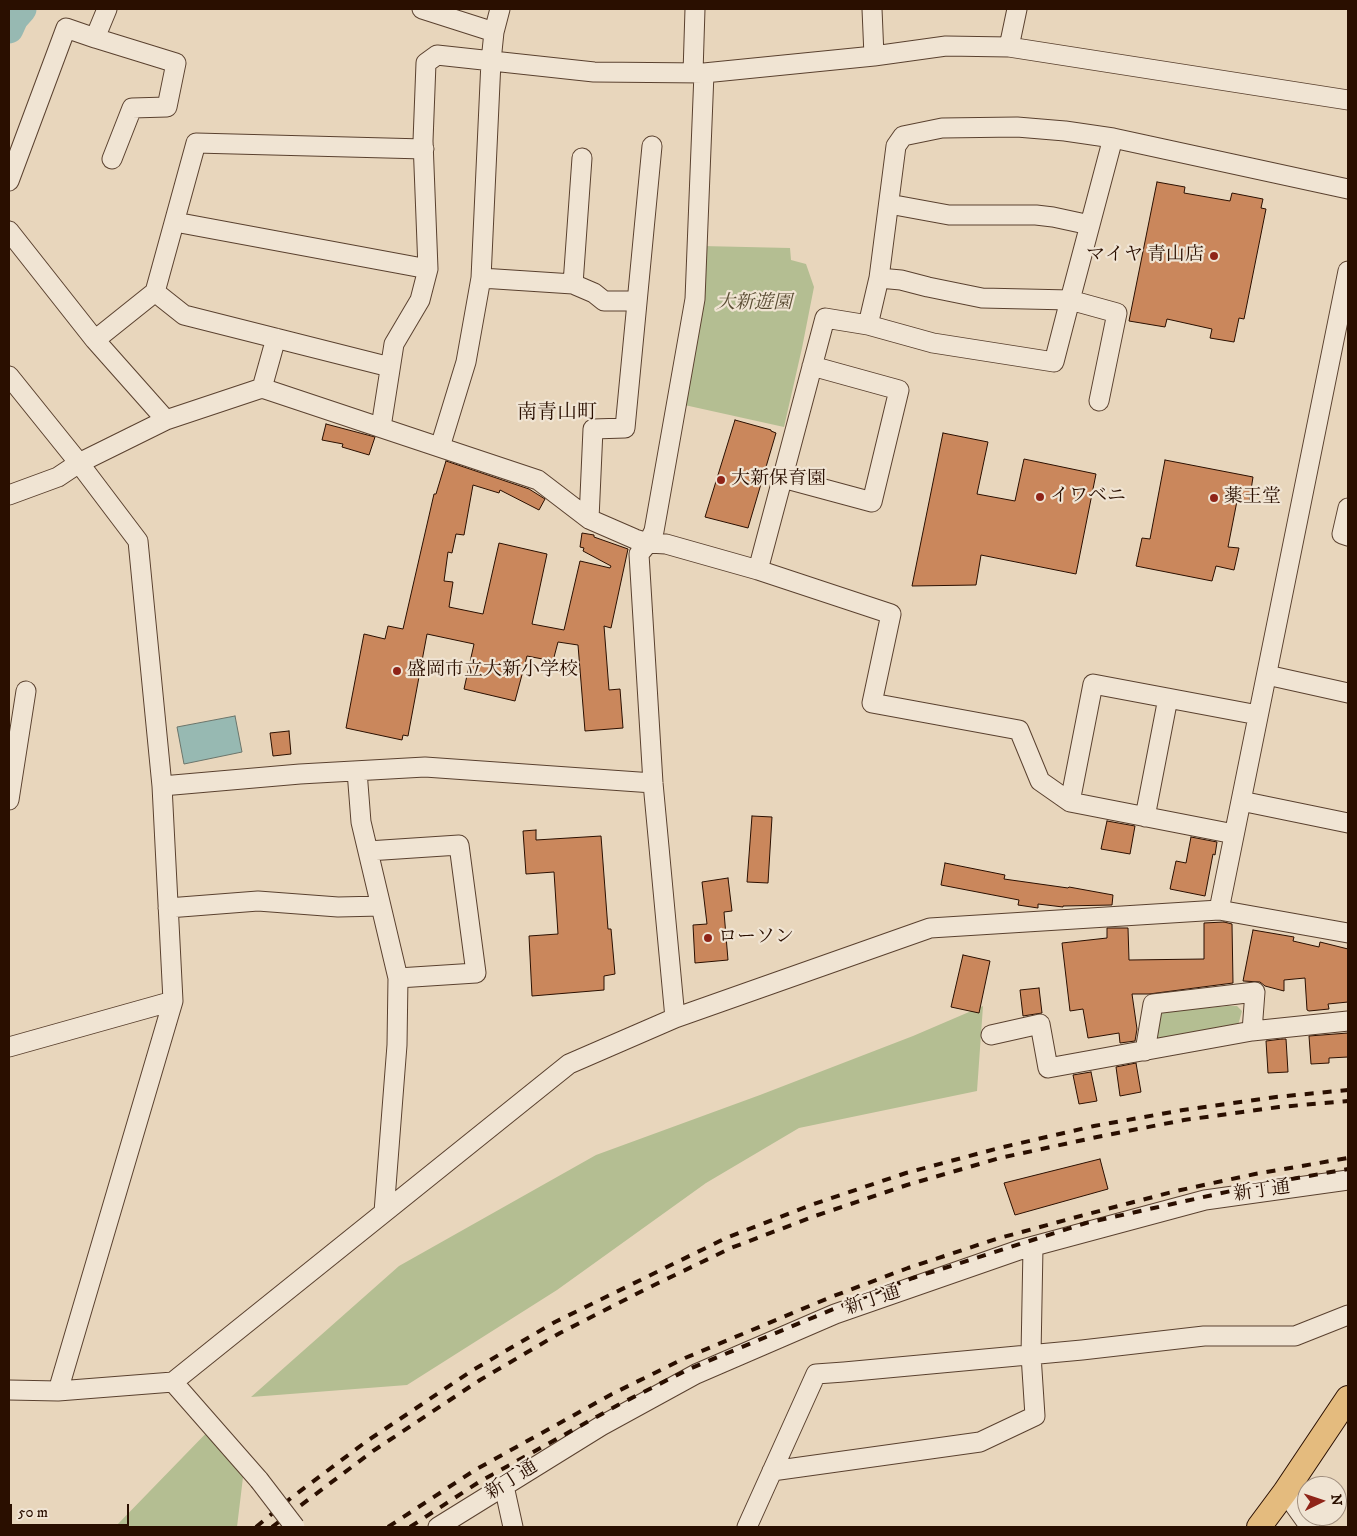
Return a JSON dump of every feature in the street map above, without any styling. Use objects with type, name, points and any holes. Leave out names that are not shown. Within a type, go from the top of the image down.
[{"type":"main road","points":[[1259,1527],[1285,1492],[1348,1398]]},
{"type":"street","points":[[95,38],[107,9]]},
{"type":"street","points":[[422,9],[494,32]]},
{"type":"street","points":[[440,447],[466,362],[481,278],[491,61],[494,32],[500,9]]},
{"type":"street","points":[[675,1018],[653,783],[639,554],[648,543],[654,531],[695,299],[698,73],[694,9]]},
{"type":"street","points":[[872,9],[874,56]]},
{"type":"street","points":[[1009,47],[1017,9]]},
{"type":"street","points":[[9,181],[66,28],[176,62],[167,107],[132,108],[112,159]]},
{"type":"street","points":[[381,427],[394,344],[420,300],[428,269],[424,149],[426,63],[437,55],[594,72],[698,73],[874,56],[946,46],[1009,47],[1348,100]]},
{"type":"street","points":[[868,326],[879,278],[896,146],[904,136],[942,128],[1007,126],[1065,131],[1113,138],[1348,189]]},
{"type":"street","points":[[758,570],[825,318],[868,326],[933,344],[1054,362],[1113,138]]},
{"type":"street","points":[[94,340],[156,292],[196,143],[424,149]]},
{"type":"street","points":[[589,519],[593,429],[626,428],[652,146]]},
{"type":"street","points":[[573,284],[582,158]]},
{"type":"street","points":[[889,204],[949,215],[1036,215],[1090,226]]},
{"type":"street","points":[[175,222],[428,269]]},
{"type":"street","points":[[9,231],[94,340],[166,420]]},
{"type":"street","points":[[1219,910],[1266,675],[1342,333],[1348,271]]},
{"type":"street","points":[[481,278],[573,284],[594,293],[604,301],[637,301]]},
{"type":"street","points":[[879,278],[901,280],[982,298],[1070,300],[1117,313],[1099,401]]},
{"type":"street","points":[[156,292],[184,315],[390,367]]},
{"type":"street","points":[[262,388],[276,338]]},
{"type":"street","points":[[783,478],[872,502],[899,390],[812,366]]},
{"type":"street","points":[[9,376],[138,541],[162,786],[173,1001],[58,1391]]},
{"type":"street","points":[[9,495],[58,477],[79,464],[166,420],[262,388],[538,480],[589,519],[635,540],[666,544],[758,570],[891,614],[872,702],[1019,730],[1040,781],[1070,802],[1234,834]]},
{"type":"street","points":[[1348,508],[1342,534],[1348,536]]},
{"type":"street","points":[[1266,675],[1348,692]]},
{"type":"street","points":[[1070,802],[1093,684],[1258,715]]},
{"type":"street","points":[[9,800],[26,691]]},
{"type":"street","points":[[1145,817],[1168,698]]},
{"type":"street","points":[[162,786],[300,774],[425,767],[653,783]]},
{"type":"street","points":[[357,771],[361,822],[398,978],[397,1045],[384,1212]]},
{"type":"street","points":[[1241,801],[1348,823]]},
{"type":"street","points":[[368,851],[459,845],[476,973],[398,978]]},
{"type":"street","points":[[168,908],[258,901],[338,907],[380,906]]},
{"type":"street","points":[[9,1390],[58,1391],[173,1382],[569,1064],[675,1018],[930,928],[1219,910],[1348,934]]},
{"type":"street","points":[[1145,1050],[1153,1004],[1255,992],[1252,1031]]},
{"type":"street","points":[[9,1047],[173,1001]]},
{"type":"street","points":[[991,1035],[1040,1024],[1048,1068],[1252,1031],[1348,1021]]},
{"type":"street","name":"新丁通","points":[[438,1527],[601,1426],[696,1374],[835,1314],[1033,1247],[1205,1200],[1348,1180]]},
{"type":"street","points":[[772,1470],[980,1442],[1035,1416],[1031,1355],[1033,1247]]},
{"type":"street","points":[[747,1527],[816,1374],[1031,1355],[1204,1336],[1295,1336],[1348,1315]]},
{"type":"street","points":[[173,1382],[259,1480],[295,1527]]},
{"type":"street","points":[[504,1486],[513,1527]]},
{"type":"street","points":[[1285,1492],[1310,1527]]},
{"type":"green space","name":"大新遊園","points":[[702,246],[790,248],[791,260],[806,264],[814,287],[784,427],[680,404]]},
{"type":"green space","points":[[983,1006],[977,1091],[799,1128],[706,1183],[557,1290],[407,1385],[251,1397],[399,1266],[596,1155],[760,1095],[913,1036]]},
{"type":"green space","points":[[1237,1006],[1242,1011],[1237,1029],[1153,1045],[1158,1010]]},
{"type":"green space","points":[[216,1423],[244,1469],[237,1527],[115,1527]]},
{"type":"water","points":[[235,716],[242,752],[184,764],[177,727]]},
{"type":"building","points":[[1157,182],[1185,187],[1184,193],[1230,201],[1232,193],[1263,199],[1261,208],[1266,209],[1244,319],[1239,318],[1234,342],[1210,338],[1212,329],[1167,319],[1165,327],[1129,321]]},
{"type":"building","points":[[735,420],[776,433],[748,528],[705,517]]},
{"type":"building","points":[[326,424],[375,437],[369,455],[342,447],[343,444],[322,440]]},
{"type":"building","points":[[943,433],[988,442],[977,494],[1015,501],[1024,459],[1096,474],[1076,574],[981,555],[976,585],[912,586]]},
{"type":"building","points":[[1165,460],[1253,477],[1249,503],[1237,501],[1228,547],[1239,548],[1234,570],[1216,566],[1212,581],[1136,566],[1142,538],[1150,539]]},
{"type":"building","points":[[446,461],[529,489],[545,499],[539,510],[500,490],[499,493],[473,485],[464,535],[456,534],[452,553],[448,552],[444,581],[453,582],[449,607],[483,614],[499,543],[547,554],[532,624],[564,630],[580,561],[610,568],[611,566],[583,551],[584,548],[580,547],[582,533],[594,535],[594,537],[628,549],[611,628],[604,626],[609,690],[620,689],[623,728],[585,731],[578,645],[558,642],[553,661],[527,656],[515,701],[464,689],[474,644],[427,634],[408,736],[403,735],[402,740],[346,728],[364,634],[385,639],[388,626],[403,629],[434,494],[436,494]]},
{"type":"building","points":[[289,731],[291,754],[273,756],[270,733]]},
{"type":"building","points":[[752,816],[772,817],[768,883],[747,882]]},
{"type":"building","points":[[1107,821],[1135,826],[1130,854],[1101,849]]},
{"type":"building","points":[[536,830],[536,840],[601,836],[608,929],[611,929],[615,974],[604,976],[604,990],[532,996],[529,936],[558,934],[554,872],[526,874],[523,831]]},
{"type":"building","points":[[1191,837],[1217,842],[1205,896],[1170,889],[1176,861],[1186,863]]},
{"type":"building","points":[[945,863],[1005,875],[1004,879],[1069,887],[1113,895],[1112,905],[1063,907],[1038,904],[1038,908],[1018,905],[1019,900],[941,885]]},
{"type":"building","points":[[728,878],[732,911],[724,912],[728,960],[695,963],[693,925],[707,924],[702,882]]},
{"type":"building","points":[[1224,922],[1232,924],[1233,983],[1149,994],[1132,994],[1137,1029],[1135,1041],[1120,1043],[1119,1033],[1088,1038],[1083,1009],[1070,1011],[1062,943],[1107,938],[1107,928],[1128,928],[1129,960],[1204,959],[1204,923]]},
{"type":"building","points":[[1253,930],[1294,937],[1293,941],[1319,947],[1320,942],[1348,949],[1348,1002],[1328,1004],[1329,1009],[1309,1011],[1307,1010],[1305,978],[1284,980],[1284,991],[1265,986],[1260,982],[1243,981]]},
{"type":"building","points":[[963,955],[990,961],[979,1013],[951,1007]]},
{"type":"building","points":[[1039,988],[1042,1013],[1023,1016],[1020,990]]},
{"type":"building","points":[[1348,1033],[1348,1057],[1329,1058],[1329,1063],[1311,1064],[1309,1036]]},
{"type":"building","points":[[1286,1039],[1288,1072],[1268,1073],[1266,1041]]},
{"type":"building","points":[[1136,1063],[1141,1092],[1120,1096],[1116,1067]]},
{"type":"building","points":[[1091,1072],[1097,1101],[1079,1104],[1073,1075]]},
{"type":"building","points":[[1100,1159],[1108,1189],[1015,1215],[1004,1183]]},
{"type":"waterway","points":[[9,29],[14,18],[22,9]]},
{"type":"railway","points":[[256,1527],[367,1441],[473,1370],[555,1322],[726,1238],[811,1205],[906,1173],[999,1148],[1094,1126],[1183,1110],[1276,1097],[1348,1090]]},
{"type":"railway","points":[[272,1527],[373,1451],[480,1380],[560,1333],[731,1248],[815,1216],[907,1185],[1000,1158],[1184,1120],[1279,1107],[1348,1101]]},
{"type":"railway","points":[[388,1527],[475,1470],[612,1394],[685,1358],[831,1297],[908,1268],[996,1239],[1084,1215],[1176,1191],[1255,1174],[1348,1158]]},
{"type":"railway","points":[[410,1527],[479,1482],[618,1405],[689,1369],[913,1278],[1086,1223],[1258,1185],[1348,1169]]},
{"type":"place","name":"マイヤ 青山店","points":[[1214,256]]},
{"type":"place","name":"大新保育園","points":[[721,480]]},
{"type":"place","name":"イワベニ","points":[[1040,497]]},
{"type":"place","name":"薬王堂","points":[[1214,498]]},
{"type":"place","name":"盛岡市立大新小学校","points":[[397,671]]},
{"type":"place","name":"ローソン","points":[[708,938]]},
{"type":"district","name":"南青山町","points":[[557,414]]}]
